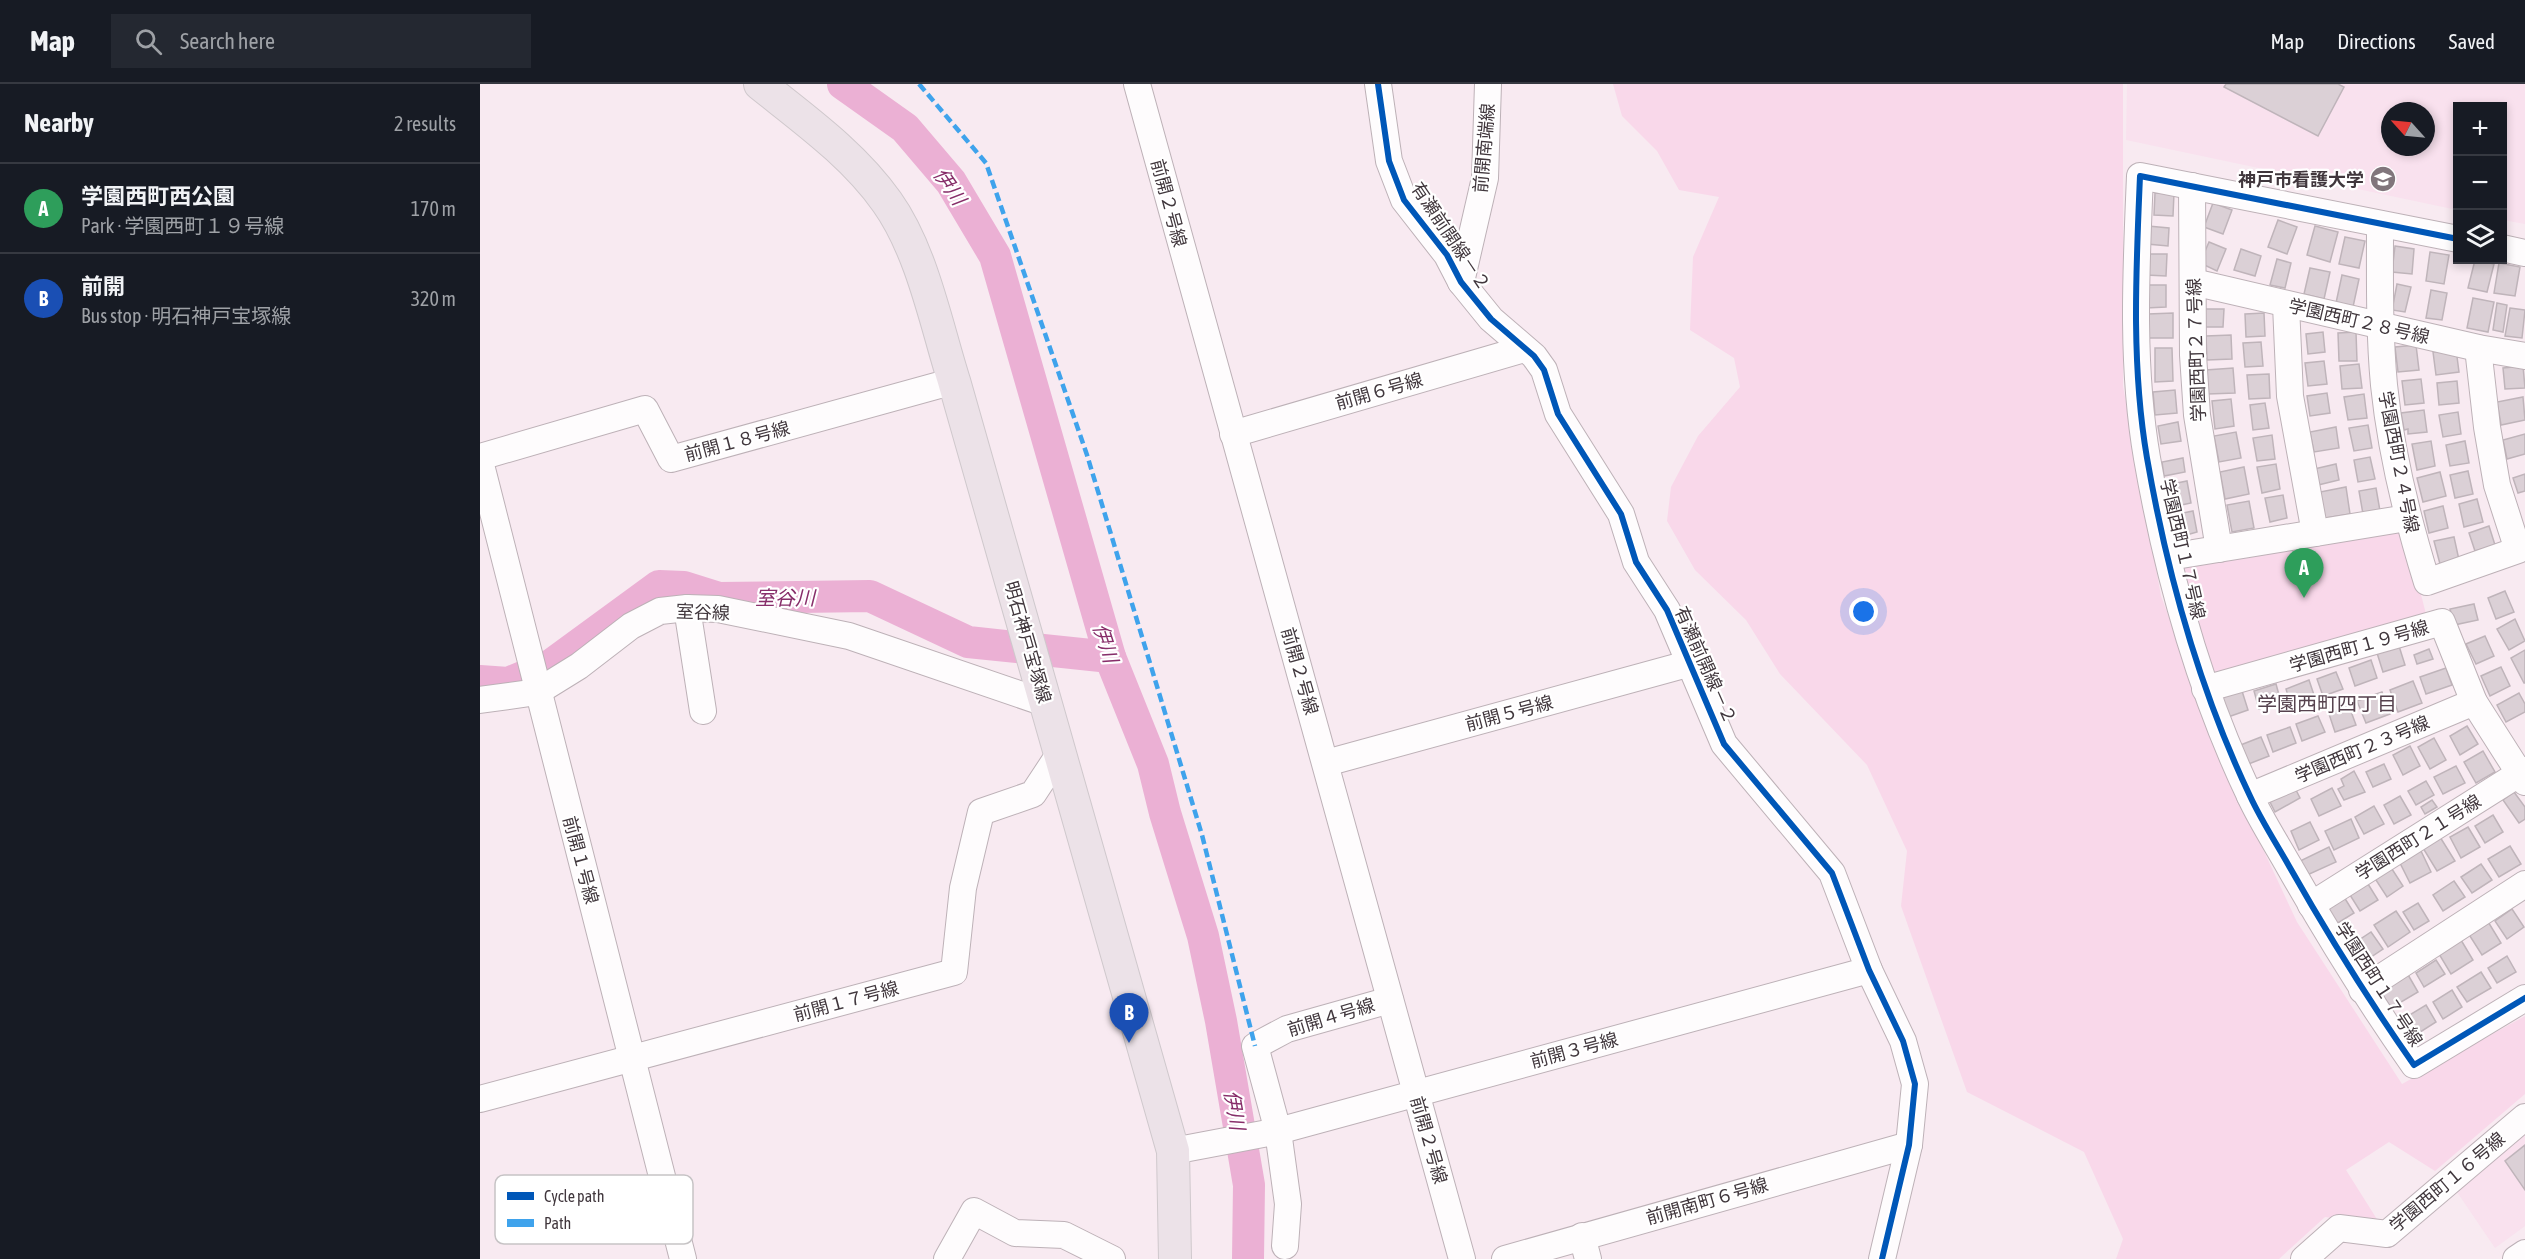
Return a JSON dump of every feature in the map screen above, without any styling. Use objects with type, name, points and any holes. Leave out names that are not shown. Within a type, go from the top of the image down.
[{"type":"main road","name":"明石神戸宝塚線","points":[[760,84],[840,148],[888,202],[916,258],[954,381],[1045,704],[1182,1149],[1175,1259]]},
{"type":"street","name":"前開２号線","points":[[1137,84],[1462,1259]]},
{"type":"street","name":"有瀬前開線－２","points":[[1378,84],[1389,161],[1404,201],[1447,255],[1461,282],[1491,319],[1534,356],[1544,370],[1558,414],[1621,514],[1636,562],[1667,610],[1724,744],[1832,873],[1869,970],[1903,1041],[1915,1084],[1909,1145],[1884,1259]]},
{"type":"street","name":"前開南端線","points":[[1461,282],[1485,178],[1488,84]]},
{"type":"street","name":"学園西町１７号線","points":[[2453,238],[2140,176],[2136,285],[2138,364],[2147,457],[2180,609],[2205,689],[2250,796],[2362,990],[2414,1065],[2525,998]]},
{"type":"street","name":"学園西町２７号線","points":[[2192,186],[2193,355],[2197,414],[2219,549]]},
{"type":"street","name":"学園西町２４号線","points":[[2380,224],[2380,325],[2384,385],[2407,518],[2427,582],[2518,550],[2497,485],[2487,427],[2478,348]]},
{"type":"street","points":[[2507,249],[2525,253]]},
{"type":"street","name":"学園西町２８号線","points":[[2193,282],[2478,348],[2525,356]]},
{"type":"street","points":[[2286,304],[2290,396],[2315,533]]},
{"type":"street","name":"前開６号線","points":[[1233,434],[1524,349]]},
{"type":"street","name":"前開１８号線","points":[[480,459],[645,409],[671,459],[954,381]]},
{"type":"street","name":"前開１号線","points":[[480,459],[533,678],[662,1175]]},
{"type":"street","points":[[2169,557],[2407,518]]},
{"type":"street","points":[[687,608],[703,711]]},
{"type":"street","name":"室谷線","points":[[480,700],[533,678],[579,666],[631,626],[660,611],[687,608],[718,609],[849,636],[1045,704]]},
{"type":"street","name":"学園西町１９号線","points":[[2205,689],[2442,622],[2474,702],[2523,775]]},
{"type":"street","name":"前開５号線","points":[[1326,763],[1691,663]]},
{"type":"street","name":"学園西町２３号線","points":[[2250,796],[2474,702]]},
{"type":"street","name":"前開１７号線","points":[[480,1099],[954,972],[963,888],[981,812],[1033,794],[1060,753]]},
{"type":"street","name":"学園西町２１号線","points":[[2311,905],[2523,775]]},
{"type":"street","points":[[2362,990],[2525,884]]},
{"type":"street","name":"前開３号線","points":[[1182,1149],[1278,1131],[1869,970]]},
{"type":"street","name":"前開４号線","points":[[1278,1131],[1255,1046],[1287,1029],[1390,1000]]},
{"type":"street","name":"学園西町１６号線","points":[[2304,1259],[2339,1228],[2387,1234],[2525,1117]]},
{"type":"street","points":[[1278,1131],[1288,1204],[1285,1246]]},
{"type":"street","name":"前開南町６号線","points":[[1505,1259],[1585,1248],[1909,1145]]},
{"type":"street","points":[[946,1259],[974,1211],[1015,1233],[1064,1235],[1112,1259]]},
{"type":"street","name":"前開１号線","points":[[679,1244],[683,1259]]},
{"type":"street","points":[[2516,1259],[2525,1253]]},
{"type":"shaded area","points":[[1613,84],[2123,84],[2123,386],[2161,596],[2227,772],[2297,922],[2402,1084],[2525,1016],[2525,1094],[2435,1171],[2389,1142],[2346,1170],[2380,1224],[2325,1217],[2279,1259],[2116,1259],[2123,1239],[2084,1152],[1967,1092],[1901,906],[1907,851],[1867,765],[1780,674],[1746,620],[1695,570],[1667,521],[1671,487],[1698,436],[1740,387],[1734,358],[1690,330],[1693,257],[1719,197],[1679,190],[1657,151],[1622,116]]},
{"type":"shaded area","name":"神戸市看護大学","points":[[2127,84],[2525,84],[2525,224],[2507,221],[2507,102],[2453,102],[2453,209],[2126,140]]},
{"type":"shaded area","points":[[2391,527],[2405,532],[2426,614],[2219,680],[2207,673],[2178,571],[2184,559]]},
{"type":"shaded area","points":[[2525,1130],[2525,1226],[2495,1248],[2457,1192]]},
{"type":"building","points":[[2226,84],[2338,84],[2344,87],[2318,136],[2224,87]]},
{"type":"building","points":[[2155,193],[2174,193],[2173,216],[2154,215]]},
{"type":"building","points":[[2213,203],[2232,210],[2223,234],[2204,227]]},
{"type":"building","points":[[2278,220],[2297,227],[2287,254],[2268,247]]},
{"type":"building","points":[[2148,226],[2169,228],[2168,246],[2147,244]]},
{"type":"building","points":[[2315,226],[2338,232],[2330,262],[2307,255]]},
{"type":"building","points":[[2345,237],[2365,241],[2359,268],[2339,264]]},
{"type":"building","points":[[2209,242],[2226,249],[2217,271],[2200,263]]},
{"type":"building","points":[[2395,246],[2414,249],[2412,274],[2392,272]]},
{"type":"building","points":[[2241,249],[2261,256],[2255,276],[2234,270]]},
{"type":"building","points":[[2430,252],[2449,255],[2444,284],[2426,281]]},
{"type":"building","points":[[2146,254],[2167,254],[2166,276],[2146,275]]},
{"type":"building","points":[[2277,259],[2291,263],[2285,288],[2270,285]]},
{"type":"building","points":[[2474,264],[2494,264],[2487,292],[2468,288]]},
{"type":"building","points":[[2499,264],[2520,267],[2515,296],[2494,293]]},
{"type":"building","points":[[2310,268],[2330,272],[2324,299],[2304,294]]},
{"type":"building","points":[[2342,275],[2359,279],[2353,307],[2336,303]]},
{"type":"building","points":[[2397,284],[2411,287],[2405,312],[2392,310]]},
{"type":"building","points":[[2146,285],[2166,285],[2166,307],[2146,308]]},
{"type":"building","points":[[2431,290],[2447,293],[2442,320],[2426,318]]},
{"type":"building","points":[[2473,298],[2494,302],[2488,332],[2467,328]]},
{"type":"building","points":[[2497,303],[2507,305],[2503,332],[2493,330]]},
{"type":"building","points":[[2510,308],[2525,310],[2522,338],[2505,336]]},
{"type":"building","points":[[2204,309],[2224,309],[2223,327],[2203,327]]},
{"type":"building","points":[[2173,313],[2173,338],[2148,338],[2148,314]]},
{"type":"building","points":[[2264,313],[2265,336],[2246,337],[2245,314]]},
{"type":"building","points":[[2323,332],[2325,352],[2308,354],[2306,334]]},
{"type":"building","points":[[2356,332],[2357,361],[2339,361],[2338,333]]},
{"type":"building","points":[[2231,335],[2232,359],[2207,360],[2206,336]]},
{"type":"building","points":[[2261,342],[2263,366],[2245,367],[2243,343]]},
{"type":"building","points":[[2416,345],[2419,370],[2398,372],[2395,347]]},
{"type":"building","points":[[2155,348],[2172,348],[2173,381],[2155,382]]},
{"type":"building","points":[[2456,349],[2459,372],[2436,375],[2433,352]]},
{"type":"building","points":[[2324,361],[2327,384],[2308,386],[2305,363]]},
{"type":"building","points":[[2359,364],[2362,388],[2342,389],[2340,366]]},
{"type":"building","points":[[2523,366],[2525,388],[2505,389],[2503,368]]},
{"type":"building","points":[[2233,368],[2235,393],[2208,394],[2206,370]]},
{"type":"building","points":[[2269,374],[2270,398],[2249,399],[2247,375]]},
{"type":"building","points":[[2421,379],[2424,403],[2405,405],[2402,381]]},
{"type":"building","points":[[2457,381],[2459,403],[2439,405],[2437,383]]},
{"type":"building","points":[[2175,390],[2177,413],[2155,415],[2153,392]]},
{"type":"building","points":[[2327,393],[2330,413],[2310,416],[2307,396]]},
{"type":"building","points":[[2364,394],[2367,418],[2348,420],[2344,397]]},
{"type":"building","points":[[2523,397],[2525,420],[2501,425],[2497,402]]},
{"type":"building","points":[[2231,399],[2234,426],[2215,429],[2212,401]]},
{"type":"building","points":[[2265,403],[2269,428],[2253,430],[2250,405]]},
{"type":"building","points":[[2424,410],[2427,432],[2408,434],[2408,429],[2404,430],[2401,413]]},
{"type":"building","points":[[2458,412],[2461,434],[2443,437],[2439,415]]},
{"type":"building","points":[[2178,422],[2181,441],[2161,444],[2158,426]]},
{"type":"building","points":[[2368,425],[2372,448],[2354,451],[2349,428]]},
{"type":"building","points":[[2336,427],[2339,448],[2314,452],[2310,432]]},
{"type":"building","points":[[2236,432],[2241,458],[2219,462],[2214,436]]},
{"type":"building","points":[[2525,434],[2525,454],[2507,459],[2503,440]]},
{"type":"building","points":[[2272,435],[2275,459],[2257,461],[2253,438]]},
{"type":"building","points":[[2431,441],[2435,466],[2417,470],[2412,444]]},
{"type":"building","points":[[2465,441],[2469,463],[2450,466],[2446,445]]},
{"type":"building","points":[[2370,457],[2375,479],[2358,482],[2354,460]]},
{"type":"building","points":[[2183,458],[2185,472],[2164,476],[2162,462]]},
{"type":"building","points":[[2276,464],[2280,489],[2262,493],[2257,467]]},
{"type":"building","points":[[2336,464],[2339,480],[2318,485],[2314,469]]},
{"type":"building","points":[[2244,467],[2249,494],[2225,499],[2220,472]]},
{"type":"building","points":[[2468,471],[2473,494],[2455,498],[2450,475]]},
{"type":"building","points":[[2440,472],[2446,496],[2423,502],[2417,478]]},
{"type":"building","points":[[2525,474],[2525,491],[2518,493],[2513,478]]},
{"type":"building","points":[[2187,481],[2191,503],[2172,507],[2167,485]]},
{"type":"building","points":[[2346,487],[2350,514],[2325,518],[2320,492]]},
{"type":"building","points":[[2376,488],[2380,511],[2363,514],[2359,491]]},
{"type":"building","points":[[2283,495],[2287,518],[2270,522],[2265,498]]},
{"type":"building","points":[[2477,499],[2483,522],[2464,527],[2459,504]]},
{"type":"building","points":[[2249,501],[2254,528],[2232,532],[2227,505]]},
{"type":"building","points":[[2443,506],[2448,528],[2429,533],[2424,511]]},
{"type":"building","points":[[2193,511],[2197,532],[2183,536],[2182,530],[2174,531],[2171,519],[2179,518],[2178,514]]},
{"type":"building","points":[[2489,526],[2495,545],[2475,551],[2469,533]]},
{"type":"building","points":[[2454,537],[2459,560],[2440,564],[2434,541]]},
{"type":"building","points":[[2505,591],[2514,612],[2496,619],[2488,598]]},
{"type":"building","points":[[2474,604],[2478,620],[2454,625],[2450,609]]},
{"type":"building","points":[[2515,619],[2525,641],[2509,650],[2497,629]]},
{"type":"building","points":[[2485,636],[2494,656],[2476,664],[2466,644]]},
{"type":"building","points":[[2399,646],[2405,665],[2383,672],[2377,653]]},
{"type":"building","points":[[2429,649],[2433,659],[2417,664],[2414,655]]},
{"type":"building","points":[[2525,650],[2525,683],[2524,683],[2511,658]]},
{"type":"building","points":[[2371,660],[2377,678],[2355,686],[2349,668]]},
{"type":"building","points":[[2501,667],[2510,686],[2490,696],[2481,676]]},
{"type":"building","points":[[2446,668],[2452,685],[2426,694],[2420,677]]},
{"type":"building","points":[[2336,672],[2343,689],[2323,696],[2317,679]]},
{"type":"building","points":[[2309,680],[2315,698],[2291,706],[2286,689]]},
{"type":"building","points":[[2413,681],[2422,703],[2398,712],[2390,690]]},
{"type":"building","points":[[2276,684],[2281,702],[2259,709],[2254,691]]},
{"type":"building","points":[[2242,691],[2248,710],[2228,717],[2221,698]]},
{"type":"building","points":[[2382,692],[2390,714],[2366,723],[2357,701]]},
{"type":"building","points":[[2519,693],[2525,704],[2525,712],[2506,722],[2497,705]]},
{"type":"building","points":[[2349,706],[2356,725],[2335,732],[2329,714]]},
{"type":"building","points":[[2318,716],[2325,732],[2302,741],[2296,724]]},
{"type":"building","points":[[2467,726],[2478,744],[2460,755],[2450,736]]},
{"type":"building","points":[[2290,727],[2296,743],[2273,752],[2267,735]]},
{"type":"building","points":[[2261,737],[2269,756],[2246,765],[2238,746]]},
{"type":"building","points":[[2434,738],[2446,760],[2430,769],[2418,747]]},
{"type":"building","points":[[2410,746],[2420,766],[2403,775],[2393,755]]},
{"type":"building","points":[[2483,751],[2495,772],[2476,783],[2464,762]]},
{"type":"building","points":[[2384,764],[2391,779],[2373,787],[2366,772]]},
{"type":"building","points":[[2456,766],[2465,783],[2443,794],[2434,777]]},
{"type":"building","points":[[2354,771],[2365,792],[2344,800],[2338,789],[2344,786],[2341,779]]},
{"type":"building","points":[[2426,781],[2434,795],[2416,805],[2408,791]]},
{"type":"building","points":[[2295,788],[2300,798],[2275,812],[2270,802]]},
{"type":"building","points":[[2332,788],[2341,806],[2319,816],[2311,799]]},
{"type":"building","points":[[2514,792],[2525,807],[2525,819],[2519,823],[2503,800]]},
{"type":"building","points":[[2400,796],[2411,815],[2394,824],[2384,805]]},
{"type":"building","points":[[2432,800],[2437,807],[2425,814],[2421,807]]},
{"type":"building","points":[[2374,806],[2384,824],[2364,834],[2355,817]]},
{"type":"building","points":[[2493,815],[2503,832],[2485,843],[2475,826]]},
{"type":"building","points":[[2351,819],[2359,838],[2334,850],[2325,831]]},
{"type":"building","points":[[2310,822],[2319,840],[2299,850],[2291,831]]},
{"type":"building","points":[[2468,827],[2480,847],[2461,858],[2450,837]]},
{"type":"building","points":[[2440,837],[2455,861],[2437,871],[2423,848]]},
{"type":"building","points":[[2510,846],[2521,864],[2499,877],[2488,859]]},
{"type":"building","points":[[2329,847],[2336,862],[2305,876],[2298,862]]},
{"type":"building","points":[[2421,851],[2431,872],[2410,883],[2399,861]]},
{"type":"building","points":[[2481,864],[2492,880],[2472,893],[2461,877]]},
{"type":"building","points":[[2390,866],[2403,886],[2387,897],[2374,877]]},
{"type":"building","points":[[2454,881],[2465,897],[2443,911],[2433,895]]},
{"type":"building","points":[[2368,884],[2378,900],[2360,911],[2350,895]]},
{"type":"building","points":[[2344,897],[2354,913],[2333,926],[2323,910]]},
{"type":"building","points":[[2418,903],[2429,921],[2414,930],[2403,912]]},
{"type":"building","points":[[2512,909],[2524,927],[2507,939],[2495,921]]},
{"type":"building","points":[[2396,911],[2410,932],[2388,947],[2374,925]]},
{"type":"building","points":[[2487,920],[2501,943],[2482,955],[2468,933]]},
{"type":"building","points":[[2371,932],[2383,949],[2362,963],[2350,946]]},
{"type":"building","points":[[2461,940],[2473,960],[2451,974],[2439,954]]},
{"type":"building","points":[[2507,956],[2516,972],[2497,983],[2488,968]]},
{"type":"building","points":[[2436,960],[2445,974],[2424,987],[2416,973]]},
{"type":"building","points":[[2481,972],[2491,988],[2467,1002],[2457,987]]},
{"type":"building","points":[[2407,973],[2418,992],[2391,1008],[2379,989]]},
{"type":"building","points":[[2452,990],[2462,1007],[2443,1019],[2433,1002]]},
{"type":"building","points":[[2426,1005],[2436,1022],[2414,1036],[2403,1019]]},
{"type":"building","points":[[2525,1145],[2525,1190],[2505,1161]]},
{"type":"waterway","name":"伊川","points":[[843,84],[905,128],[951,182],[995,256],[1110,657],[1153,764],[1165,813],[1203,936],[1221,1021],[1249,1185],[1248,1259]]},
{"type":"waterway","name":"室谷川","points":[[480,681],[508,683],[551,665],[659,586],[684,587],[719,598],[870,596],[968,642],[1110,657]]},
{"type":"marked path","points":[[919,84],[986,163],[1087,455],[1202,835],[1255,1046]]},
{"type":"cycle path","points":[[1378,84],[1389,161],[1404,200],[1447,255],[1461,282],[1491,319],[1534,356],[1544,370],[1558,414],[1621,514],[1636,562],[1667,610],[1724,744],[1832,873],[1869,970],[1903,1041],[1915,1084],[1909,1145],[1882,1259]]},
{"type":"cycle path","points":[[2453,238],[2140,176],[2136,317],[2142,423],[2164,544],[2187,630],[2215,714],[2259,814],[2381,1017],[2414,1065],[2525,998]]},
{"type":"place","name":"神戸市看護大学","points":[[2383,179]]},
{"type":"place","name":"学園西町西公園","points":[[2304,598]]},
{"type":"place","name":"前開","points":[[1129,1043]]},
{"type":"district","name":"学園西町四丁目","points":[[2327,703]]}]
